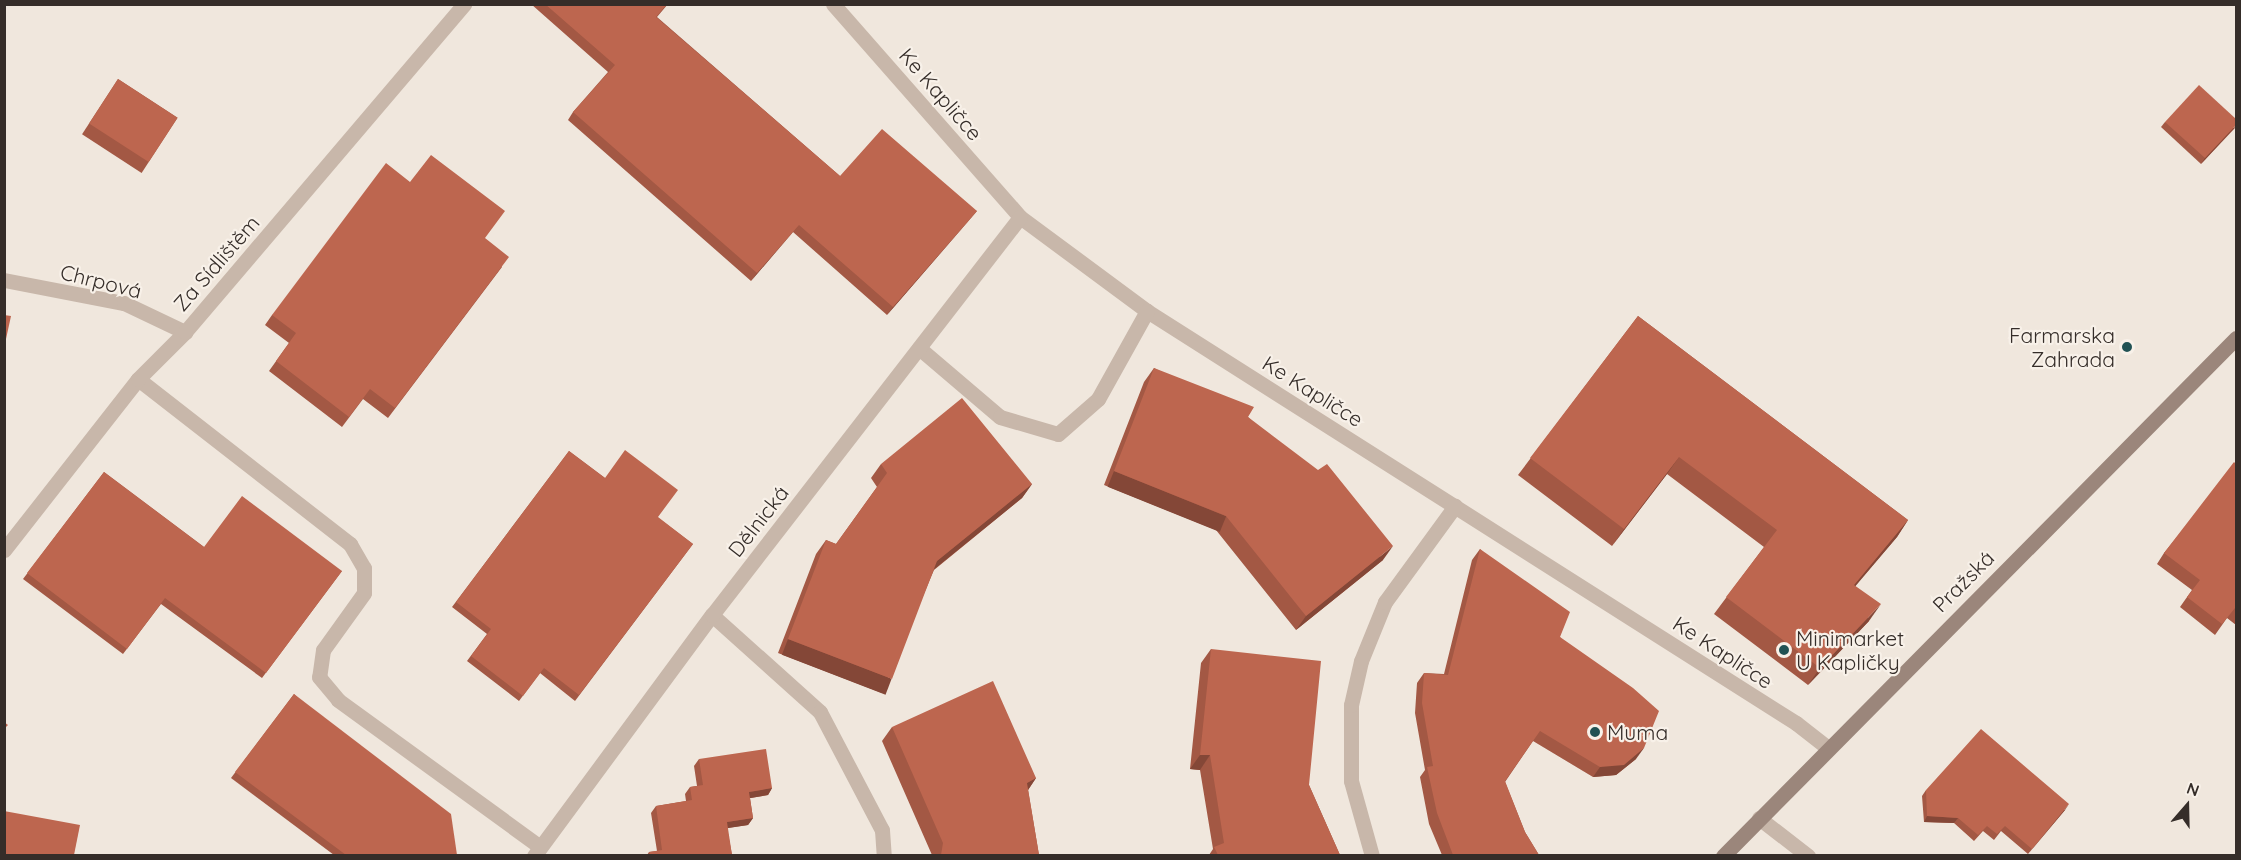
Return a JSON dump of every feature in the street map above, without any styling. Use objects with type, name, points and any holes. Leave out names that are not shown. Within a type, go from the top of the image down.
[{"type":"street","name":"Za Sídlištěm","points":[[4,550],[138,379],[185,332],[464,4]]},
{"type":"street","name":"Ke Kapličce","points":[[833,4],[1020,217],[1147,311],[1455,506],[1827,747]]},
{"type":"street","name":"Dělnická","points":[[537,851],[712,615],[1020,217]]},
{"type":"street","name":"Chrpová","points":[[4,280],[124,303],[185,332]]},
{"type":"street","points":[[919,348],[1000,417],[1058,434],[1098,399],[1147,311]]},
{"type":"street","name":"Pražská","points":[[1723,855],[1827,747],[2236,339]]},
{"type":"street","points":[[138,379],[350,544],[364,568],[364,593],[323,650],[319,676],[338,700],[537,851]]},
{"type":"street","points":[[1372,855],[1350,781],[1351,705],[1361,661],[1385,602],[1455,506]]},
{"type":"street","points":[[712,615],[820,712],[882,830],[884,855]]},
{"type":"street","points":[[1759,818],[1808,855]]},
{"type":"building","points":[[545,4],[667,4],[656,17],[840,176],[882,129],[977,211],[893,307],[799,225],[757,273],[573,112],[615,65]]},
{"type":"building","points":[[118,79],[178,118],[149,162],[89,123]]},
{"type":"building","points":[[2199,85],[2236,119],[2236,125],[2205,158],[2165,122]]},
{"type":"building","points":[[431,155],[505,211],[485,238],[509,257],[395,408],[370,389],[349,417],[276,361],[296,333],[272,315],[386,163],[410,182]]},
{"type":"building","points":[[4,315],[11,316],[4,348]]},
{"type":"building","points":[[1638,316],[1908,520],[1854,585],[1881,604],[1820,668],[1726,597],[1777,530],[1679,457],[1624,529],[1530,458]]},
{"type":"building","points":[[1154,368],[1254,407],[1248,417],[1318,470],[1327,464],[1393,546],[1306,616],[1226,516],[1114,471]]},
{"type":"building","points":[[962,398],[1032,484],[937,561],[892,679],[788,639],[826,540],[836,544],[887,473],[881,464]]},
{"type":"building","points":[[625,450],[678,490],[658,517],[693,544],[579,695],[544,668],[523,696],[471,656],[491,629],[456,602],[569,451],[605,478]]},
{"type":"building","points":[[2234,462],[2236,464],[2236,609],[2222,624],[2187,597],[2200,580],[2164,553]]},
{"type":"building","points":[[104,472],[204,547],[242,496],[342,571],[266,673],[165,598],[127,649],[27,573]]},
{"type":"building","points":[[1480,549],[1570,612],[1560,637],[1633,688],[1659,711],[1644,748],[1624,765],[1600,767],[1540,731],[1505,781],[1525,832],[1539,855],[1453,855],[1437,813],[1427,767],[1433,766],[1422,703],[1424,673],[1448,675]]},
{"type":"building","points":[[1211,649],[1321,661],[1309,785],[1340,855],[1218,855],[1214,847],[1224,843],[1210,755],[1200,755]]},
{"type":"building","points":[[993,681],[1036,778],[1027,783],[1039,855],[941,855],[943,843],[892,727]]},
{"type":"building","points":[[294,694],[451,814],[457,855],[346,855],[235,772]]},
{"type":"building","points":[[1981,729],[2069,804],[2032,849],[2005,826],[1997,834],[1987,826],[1978,835],[1958,818],[1927,816],[1926,790]]},
{"type":"building","points":[[766,749],[772,788],[749,792],[753,818],[727,822],[732,855],[650,855],[649,852],[662,850],[656,806],[692,800],[690,787],[703,785],[699,759]]},
{"type":"building","points":[[4,811],[80,825],[74,855],[4,855]]},
{"type":"place","name":"Farmarska Zahrada","points":[[2127,347]]},
{"type":"place","name":"Minimarket U Kapličky","points":[[1784,650]]},
{"type":"place","name":"Muma","points":[[1595,732]]}]
